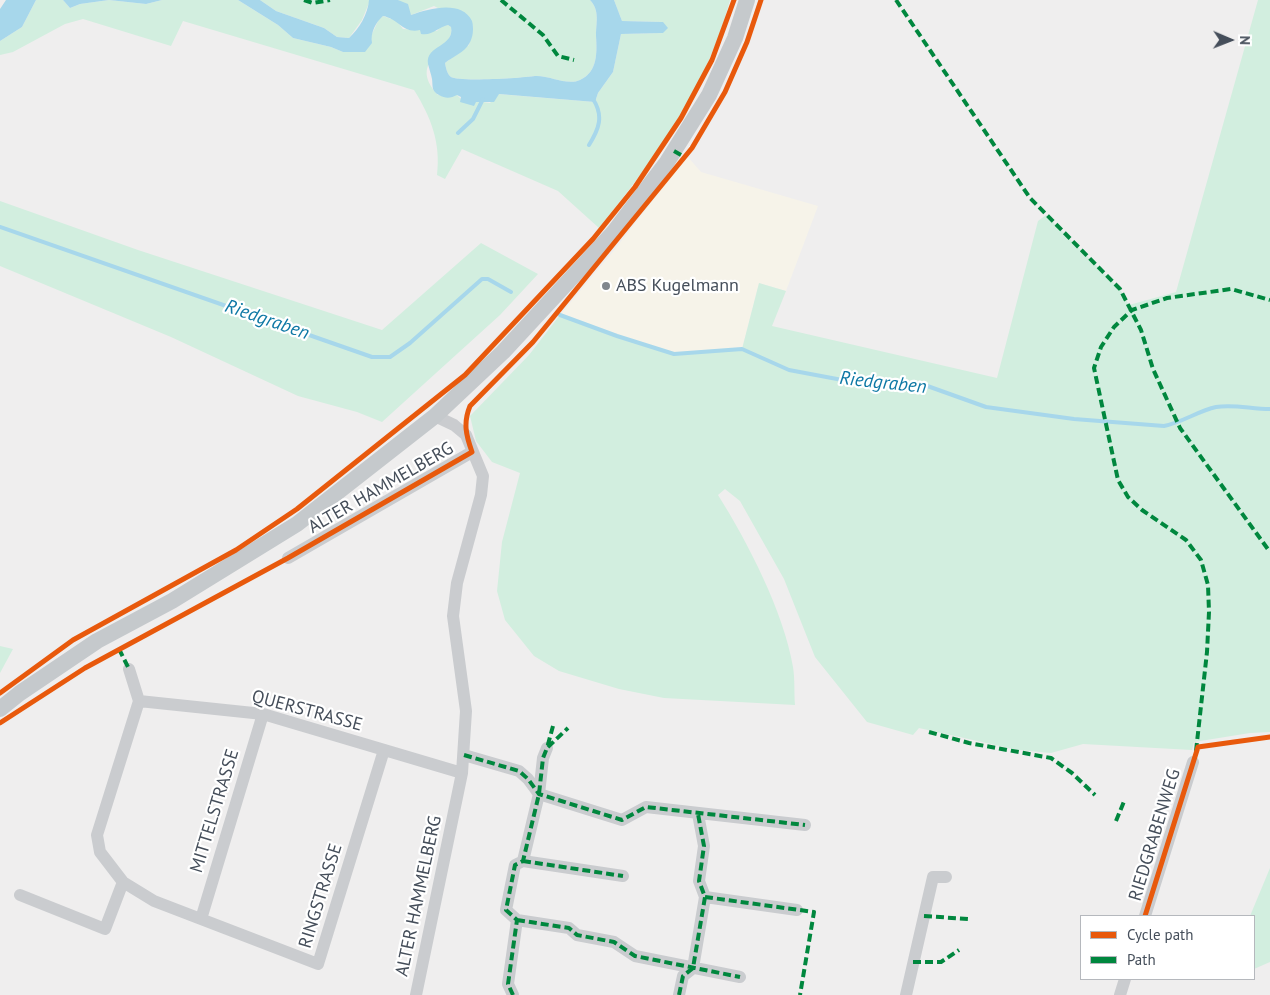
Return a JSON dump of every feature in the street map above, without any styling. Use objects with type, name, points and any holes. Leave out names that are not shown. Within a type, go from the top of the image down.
[{"type":"main road","points":[[0,709],[20,692],[97,641],[172,601],[297,524],[435,416],[535,319],[613,233],[667,162],[709,96],[735,38],[747,0]]},
{"type":"street","name":"ALTER HAMMELBERG","points":[[416,995],[462,773],[466,711],[453,616],[457,583],[481,495],[482,476],[466,435],[454,425],[435,416]]},
{"type":"street","name":"ALTER HAMMELBERG","points":[[288,558],[472,452]]},
{"type":"street","points":[[129,669],[139,701]]},
{"type":"street","name":"QUERSTRASSE","points":[[139,701],[263,714],[462,773]]},
{"type":"street","name":"RINGSTRASSE","points":[[139,701],[97,835],[100,852],[123,882],[154,901],[318,964],[384,750]]},
{"type":"street","name":"MITTELSTRASSE","points":[[201,919],[263,714]]},
{"type":"street","points":[[523,861],[539,794],[543,758],[547,748]]},
{"type":"street","points":[[464,755],[519,772],[528,779],[539,794],[622,820],[646,807],[805,825]]},
{"type":"street","name":"RIEDGRABENWEG","points":[[1145,915],[1193,762]]},
{"type":"street","points":[[679,995],[683,976],[693,968],[705,897],[700,881],[704,846],[698,814]]},
{"type":"street","points":[[623,876],[523,861],[515,865],[506,910],[517,920],[569,928],[577,935],[614,942],[635,956],[740,976]]},
{"type":"street","points":[[906,995],[933,876],[946,877]]},
{"type":"street","points":[[20,895],[105,928],[123,882]]},
{"type":"street","points":[[705,897],[797,910]]},
{"type":"street","points":[[513,995],[508,984],[517,920]]},
{"type":"street","points":[[1120,995],[1125,980]]},
{"type":"shaded area","points":[[687,156],[701,172],[818,206],[786,291],[759,283],[742,349],[674,354],[560,315],[616,248]]},
{"type":"green space","points":[[36,0],[63,0],[70,8],[80,4],[109,0],[146,4],[162,0],[238,0],[278,25],[293,38],[331,47],[343,52],[371,36],[379,19],[383,16],[397,21],[403,29],[437,31],[441,26],[448,25],[451,27],[451,35],[429,64],[427,73],[429,83],[438,95],[457,95],[461,99],[490,103],[498,94],[595,102],[598,93],[613,72],[621,34],[663,33],[663,22],[622,21],[614,0],[730,0],[708,62],[693,92],[658,149],[599,228],[558,191],[462,149],[445,179],[437,175],[436,141],[430,120],[414,90],[183,21],[171,46],[83,19],[65,24],[13,52],[0,55],[0,41],[22,27]]},
{"type":"green space","points":[[260,0],[369,0],[369,3],[362,20],[349,38],[337,37],[324,28],[276,11]]},
{"type":"green space","points":[[398,0],[590,0],[595,8],[597,17],[595,61],[590,72],[575,82],[540,76],[505,79],[451,77],[445,63],[469,45],[473,26],[434,6],[411,15]]},
{"type":"green space","points":[[1258,0],[1270,0],[1270,732],[1250,733],[1194,742],[1192,750],[1083,744],[1051,753],[1018,750],[919,728],[913,735],[867,722],[815,657],[784,579],[740,501],[725,489],[718,495],[752,555],[782,623],[793,667],[795,705],[664,698],[619,689],[559,671],[534,656],[505,620],[497,591],[502,542],[520,473],[492,462],[476,441],[470,416],[529,355],[560,315],[674,354],[742,349],[759,283],[786,291],[772,326],[997,378],[1038,221],[1046,215],[1120,289],[1129,305],[1176,292]]},
{"type":"green space","points":[[0,201],[138,250],[382,330],[481,243],[538,274],[500,315],[382,422],[357,412],[298,396],[171,337],[0,266]]},
{"type":"green space","points":[[0,646],[13,649],[0,673]]},
{"type":"green space","points":[[1270,868],[1270,962],[1255,969],[1255,915],[1250,915]]},
{"type":"water","points":[[6,0],[36,0],[22,27],[0,41],[0,9]]},
{"type":"water","points":[[63,0],[109,0],[80,4],[70,8]]},
{"type":"water","points":[[109,0],[162,0],[146,4]]},
{"type":"water","points":[[238,0],[260,0],[276,11],[324,28],[337,37],[349,38],[362,21],[367,11],[369,0],[398,0],[408,4],[411,15],[436,8],[461,10],[472,21],[471,39],[465,50],[445,63],[451,77],[465,79],[540,76],[569,82],[580,80],[590,72],[596,55],[596,12],[590,0],[614,0],[622,21],[663,22],[668,28],[663,33],[621,34],[613,72],[598,93],[595,102],[499,94],[494,102],[476,102],[474,106],[460,102],[461,97],[457,95],[448,98],[442,96],[436,93],[433,88],[428,58],[435,49],[449,39],[451,27],[448,25],[429,34],[421,34],[420,30],[409,30],[383,16],[374,28],[372,43],[365,52],[343,52],[331,47],[293,38],[278,25]]},
{"type":"waterway","points":[[458,133],[473,119],[483,99]]},
{"type":"waterway","points":[[589,145],[599,122],[598,111],[593,99]]},
{"type":"waterway","name":"Riedgraben","points":[[0,227],[372,357],[390,357],[410,343],[482,279],[488,279],[511,292]]},
{"type":"waterway","name":"Riedgraben","points":[[560,315],[674,354],[742,349],[789,370],[869,385],[919,383],[986,407],[1074,419],[1164,426],[1216,407],[1270,409]]},
{"type":"marked path","points":[[304,0],[313,3],[330,0]]},
{"type":"marked path","points":[[501,0],[543,35],[558,56],[574,60]]},
{"type":"marked path","points":[[896,0],[1030,198],[1120,289],[1141,330],[1153,369],[1180,428],[1270,552]]},
{"type":"marked path","points":[[674,151],[683,156]]},
{"type":"marked path","points":[[1196,751],[1207,652],[1208,585],[1201,560],[1186,540],[1142,510],[1128,497],[1118,480],[1094,368],[1101,347],[1114,327],[1132,310],[1167,298],[1231,289],[1270,300]]},
{"type":"marked path","points":[[119,649],[129,669]]},
{"type":"marked path","points":[[553,726],[547,748],[568,728]]},
{"type":"marked path","points":[[929,732],[969,743],[1051,758],[1072,773],[1095,795]]},
{"type":"marked path","points":[[513,995],[508,984],[517,920],[506,910],[515,865],[523,861],[539,794],[543,758],[547,748]]},
{"type":"marked path","points":[[464,755],[519,771],[528,779],[539,794],[622,820],[646,807],[805,825]]},
{"type":"marked path","points":[[1116,821],[1125,799]]},
{"type":"marked path","points":[[679,995],[683,976],[693,968],[705,897],[699,881],[704,846],[698,814]]},
{"type":"marked path","points":[[523,861],[623,876]]},
{"type":"marked path","points":[[705,897],[814,912],[800,995]]},
{"type":"marked path","points":[[924,916],[968,919]]},
{"type":"marked path","points":[[517,920],[569,928],[577,935],[614,942],[635,956],[740,977]]},
{"type":"marked path","points":[[913,962],[941,962],[959,950]]},
{"type":"cycle path","points":[[0,693],[73,640],[236,550],[297,509],[465,375],[593,239],[635,187],[681,118],[712,60],[734,0]]},
{"type":"cycle path","points":[[0,723],[85,668],[288,558],[472,452],[466,429],[470,406],[533,342],[692,148],[725,92],[747,42],[761,0]]},
{"type":"cycle path","points":[[1145,915],[1198,747],[1270,737]]},
{"type":"place","name":"ABS Kugelmann","points":[[606,286]]}]
